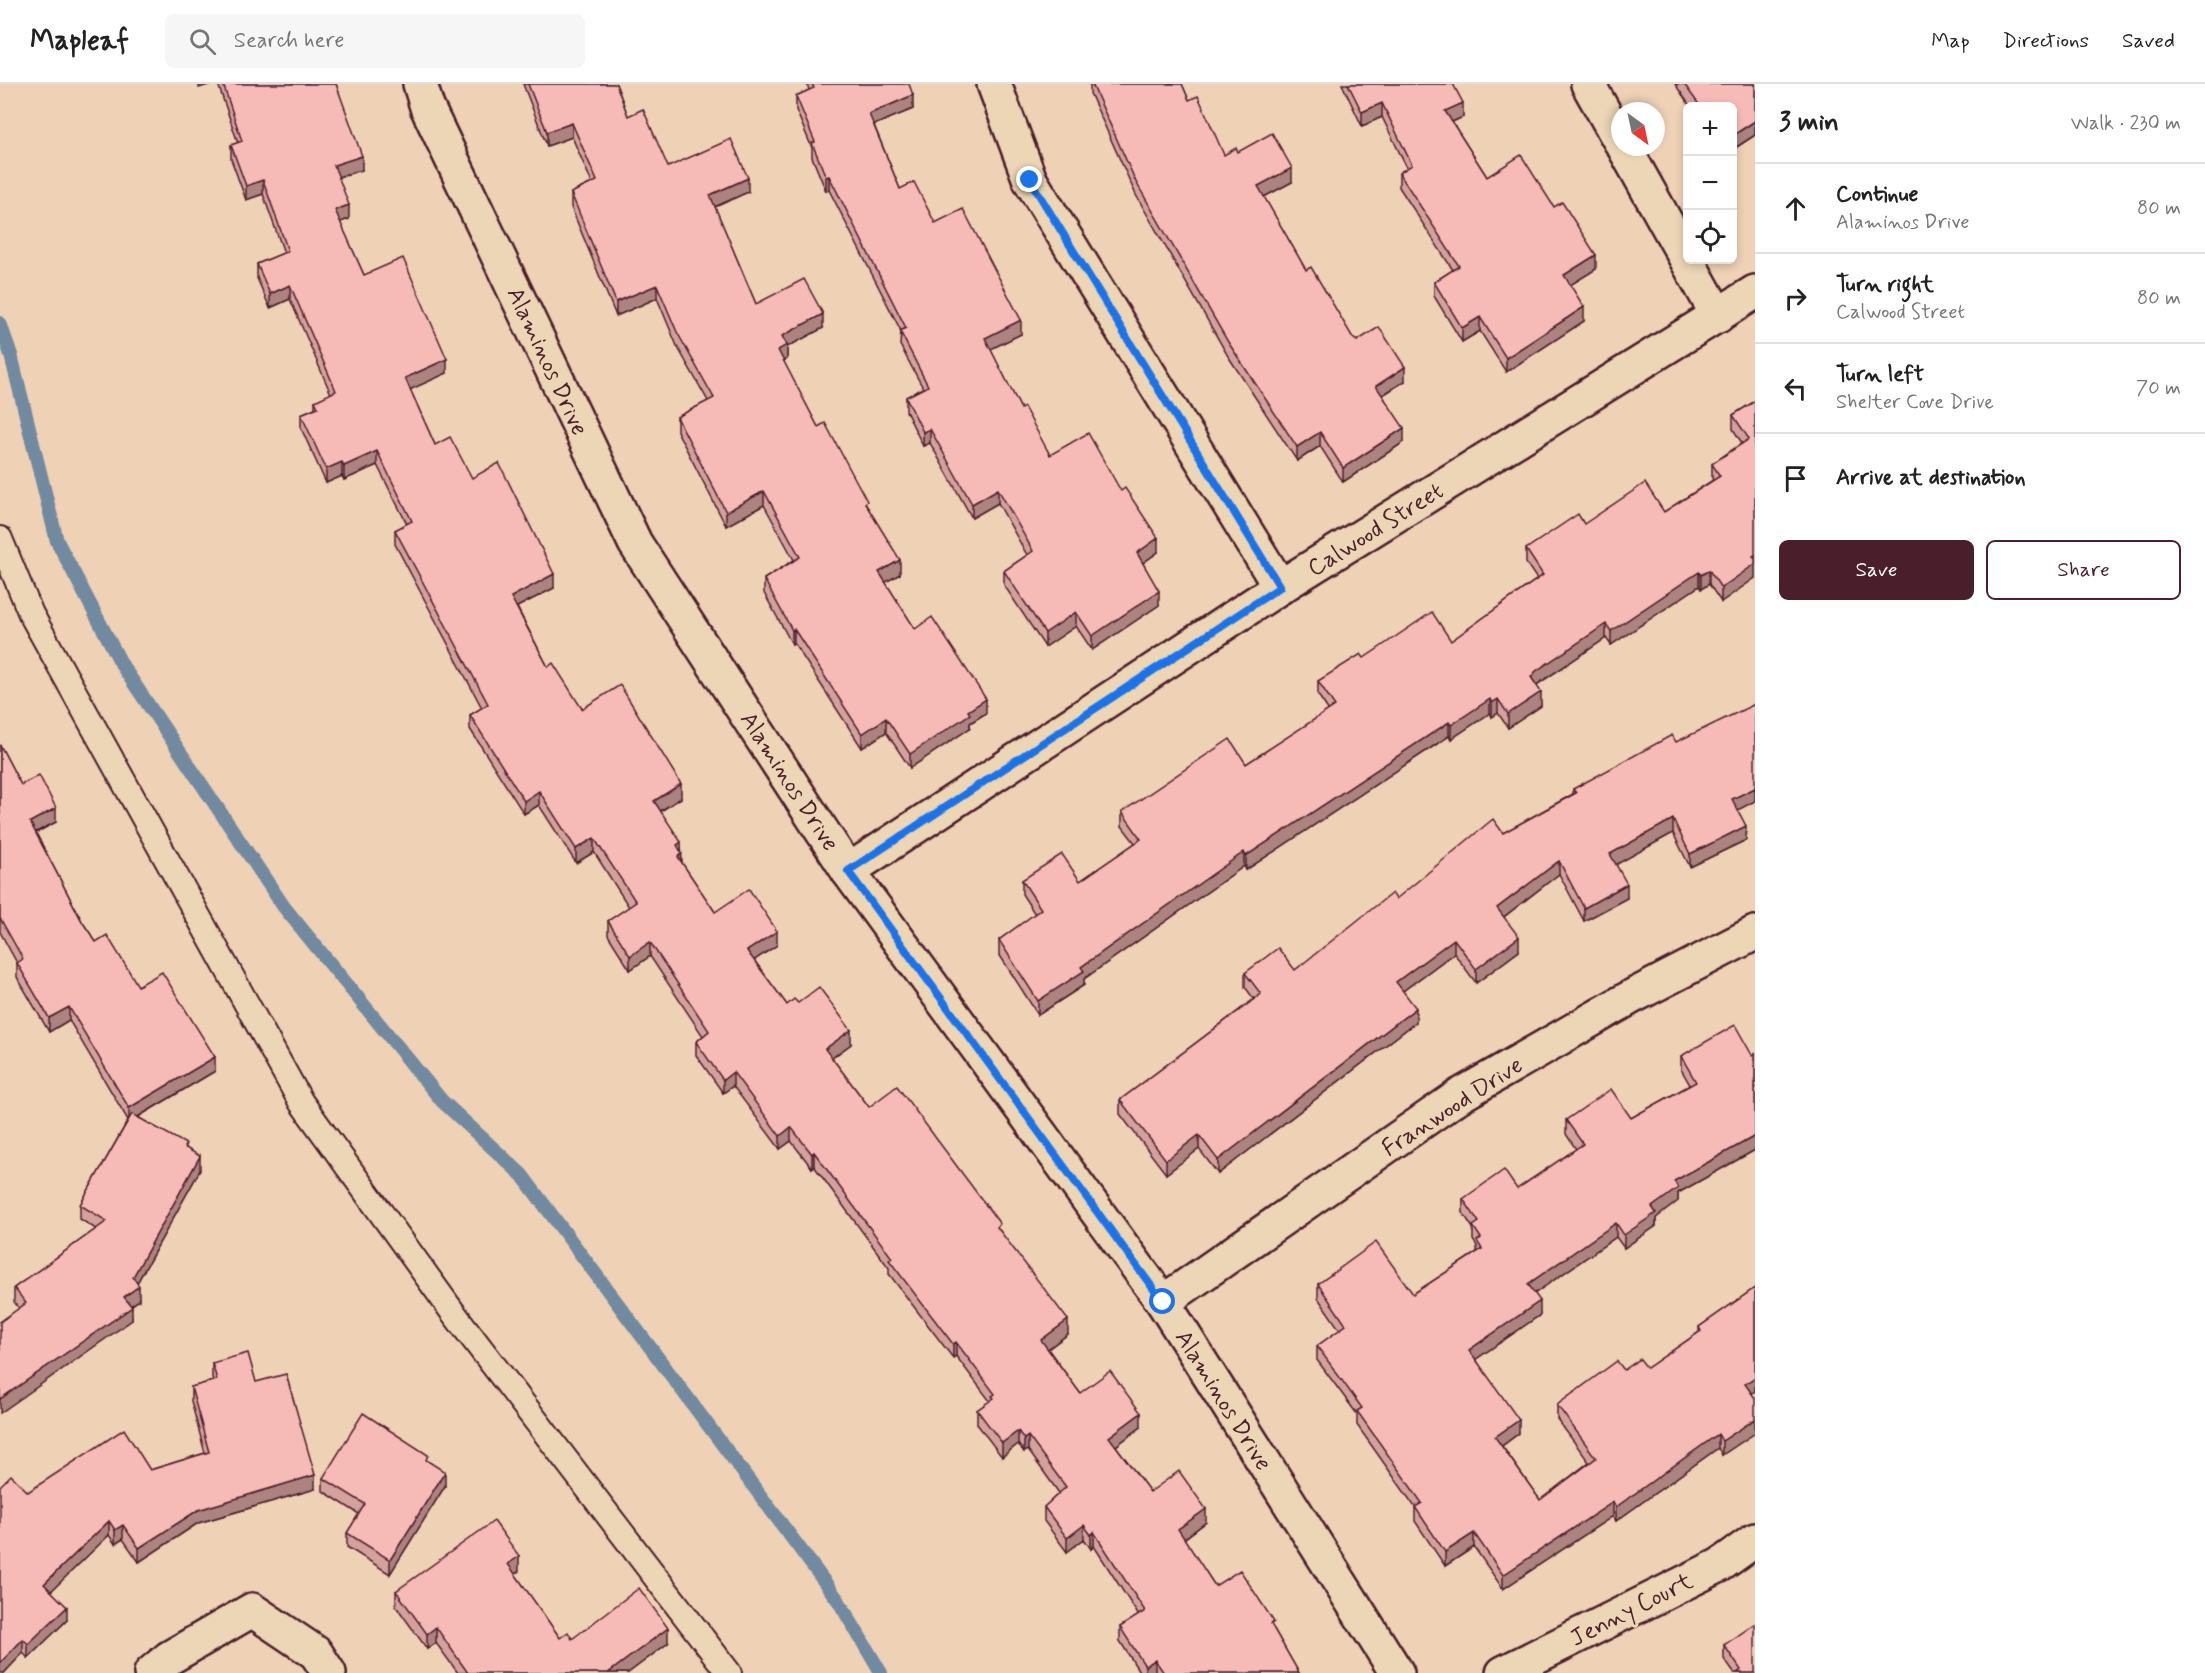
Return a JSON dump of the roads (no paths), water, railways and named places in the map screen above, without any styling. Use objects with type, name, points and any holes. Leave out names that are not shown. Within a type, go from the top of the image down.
[{"type":"street","name":"Alaminos Drive","points":[[420,84],[432,117],[635,543],[848,871],[1163,1302],[1397,1673]]},
{"type":"street","points":[[994,84],[1030,180],[1280,587]]},
{"type":"street","points":[[1588,84],[1611,125]]},
{"type":"street","points":[[1629,156],[1718,316]]},
{"type":"street","name":"Calwood Street","points":[[848,871],[1280,587],[1755,292]]},
{"type":"street","name":"Franwood Drive","points":[[1163,1302],[1459,1096],[1633,996],[1755,933]]},
{"type":"street","name":"Jenny Court","points":[[1503,1673],[1720,1565],[1755,1540]]},
{"type":"street","points":[[151,1673],[169,1658],[252,1610],[322,1663]]},
{"type":"lane","points":[[0,539],[31,614],[301,1102],[452,1311],[729,1673]]},
{"type":"waterway","points":[[0,323],[11,355],[57,541],[123,667],[284,907],[442,1101],[522,1175],[838,1600],[881,1673]]}]
